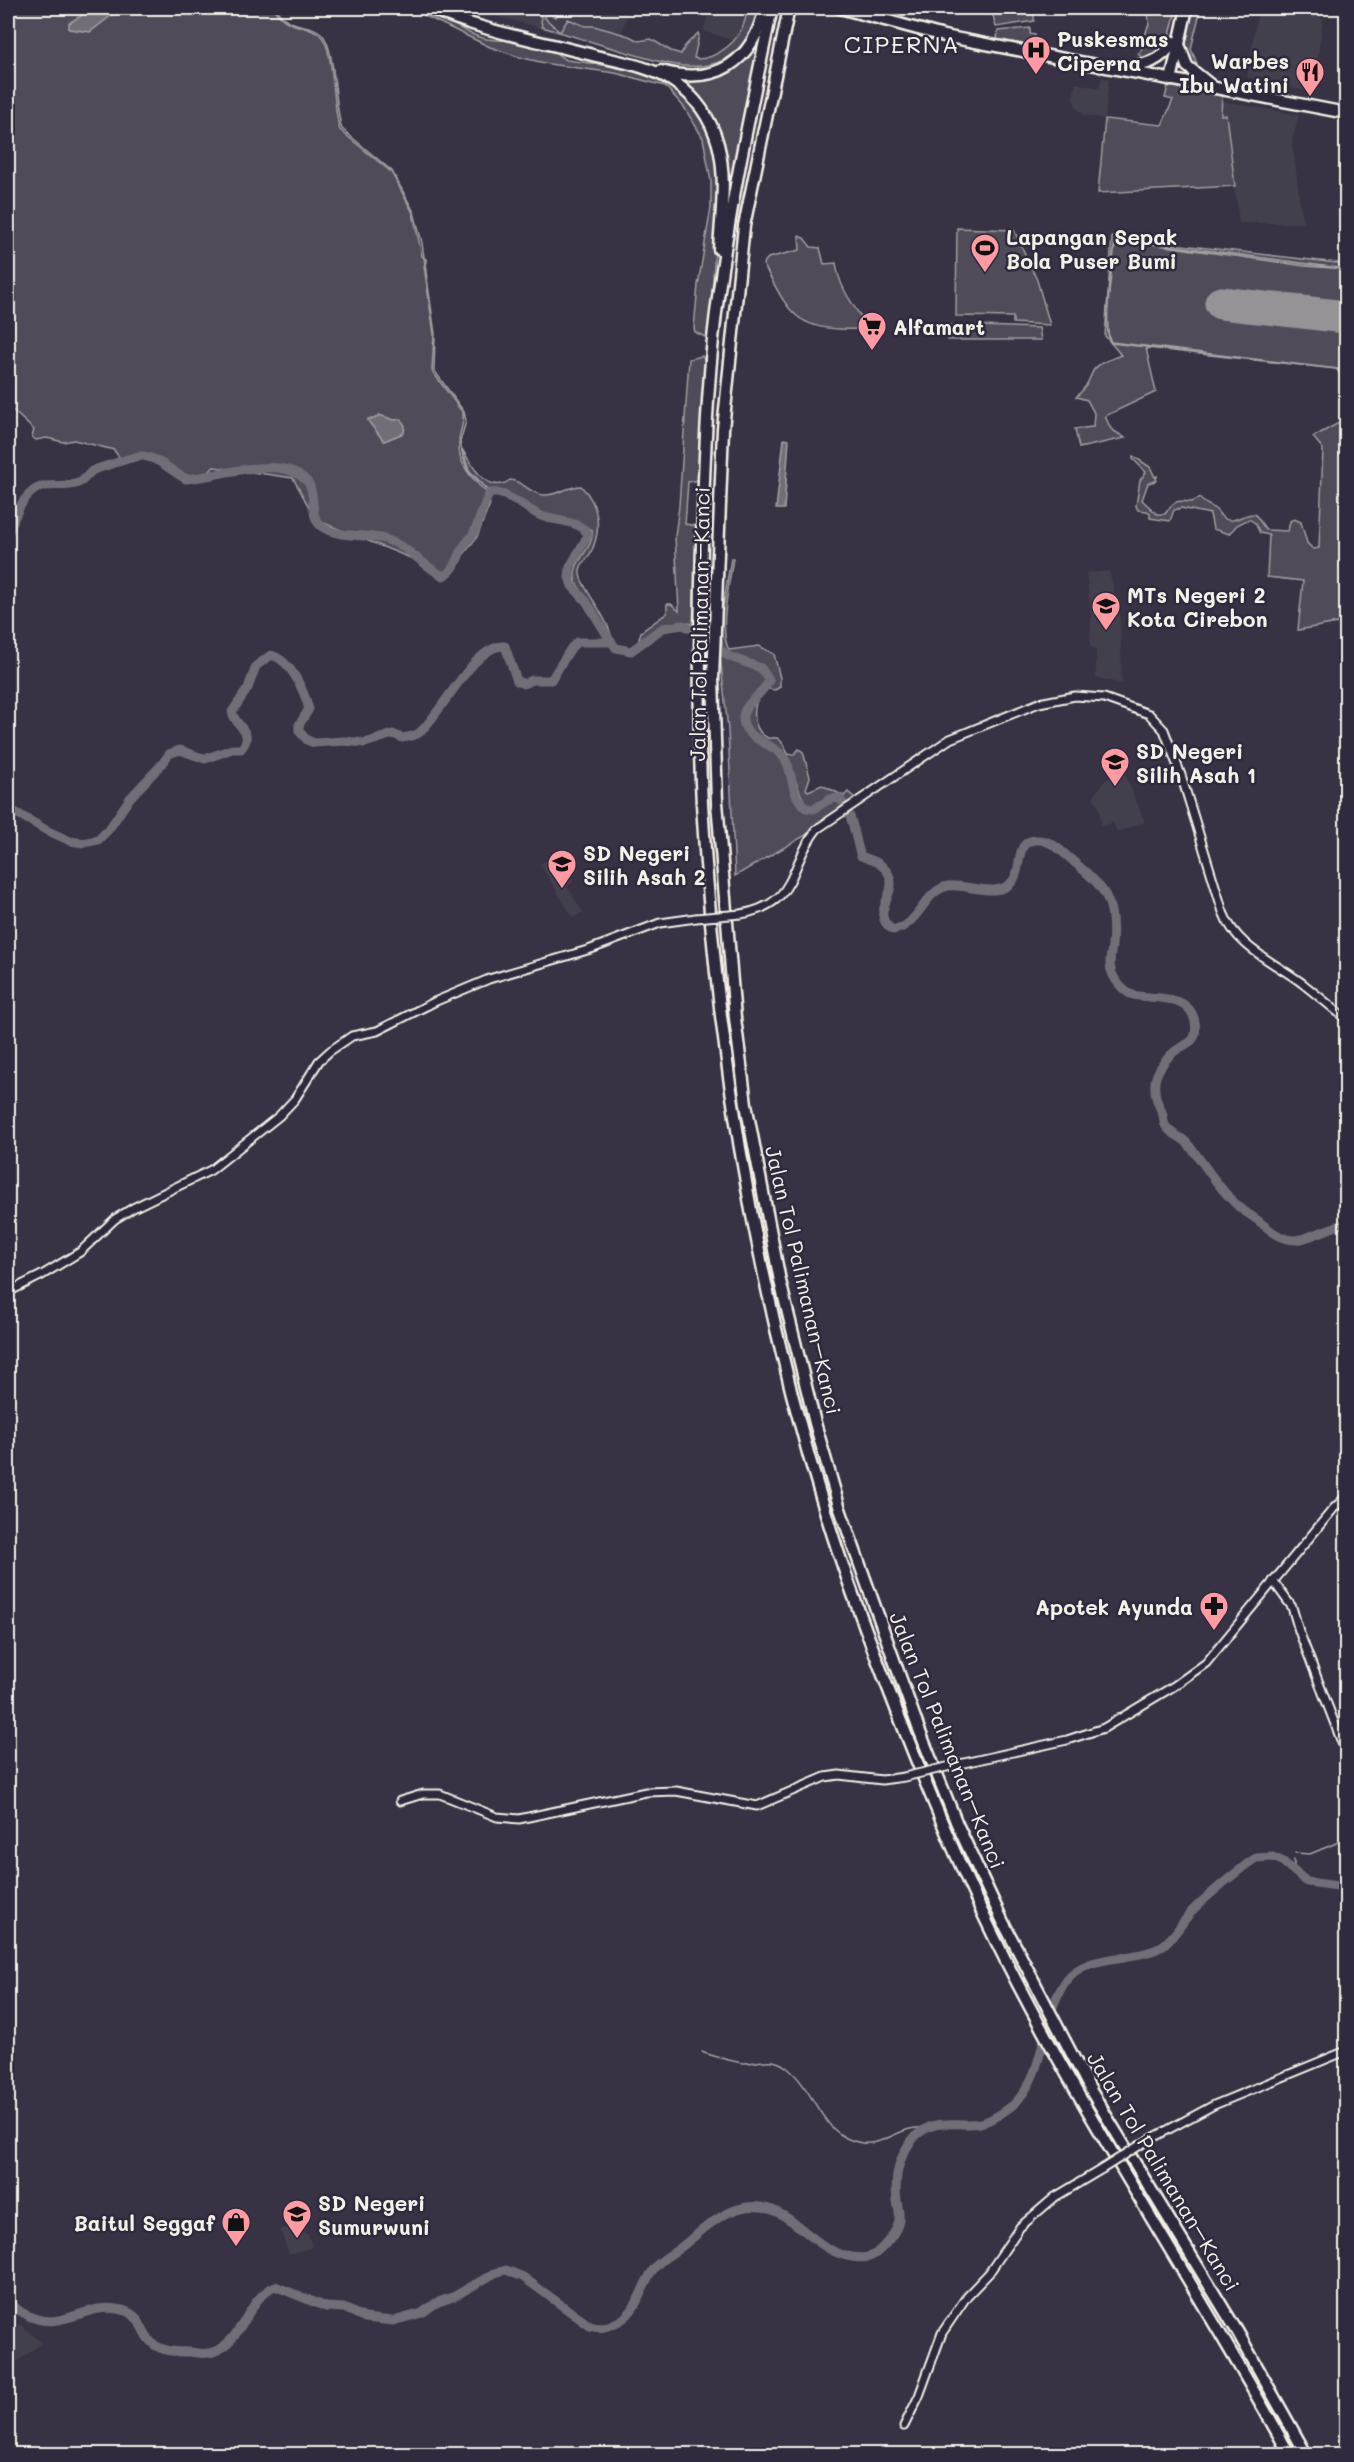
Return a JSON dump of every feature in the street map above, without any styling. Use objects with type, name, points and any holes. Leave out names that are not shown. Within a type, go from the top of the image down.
[{"type":"highway","points":[[429,8],[481,26],[657,73],[673,81],[698,104],[715,134],[722,172],[722,206],[713,341]]},
{"type":"highway","points":[[445,8],[673,74],[693,77],[720,72],[735,63],[756,33],[766,8]]},
{"type":"highway","name":"Jalan Tol Palimanan–Kanci","points":[[772,8],[731,214],[713,341],[703,513],[700,624],[702,801],[713,954],[732,1100],[766,1284],[826,1516],[857,1605],[953,1849],[1014,1976],[1094,2125],[1220,2332],[1289,2454]]},
{"type":"highway","name":"Jalan Tol Palimanan–Kanci","points":[[789,8],[744,226],[724,421],[714,623],[717,802],[735,1018],[746,1104],[780,1281],[815,1423],[840,1509],[868,1590],[957,1824],[1026,1968],[1097,2101],[1237,2331],[1306,2454]]},
{"type":"highway","points":[[840,8],[944,36],[1347,113]]},
{"type":"highway","points":[[1182,8],[1177,43],[1188,66],[1215,89]]},
{"type":"highway","points":[[1168,80],[1187,8]]},
{"type":"highway","points":[[1111,69],[1154,62],[1177,43]]},
{"type":"street","points":[[8,1292],[80,1252],[115,1219],[132,1208],[211,1170],[279,1116],[294,1099],[318,1062],[352,1036],[377,1031],[434,1002],[489,979],[591,950],[660,923],[741,914],[757,910],[783,893],[793,878],[809,840],[817,829],[854,802],[944,742],[1040,703],[1074,696],[1093,697],[1146,712],[1161,725],[1169,741],[1223,912],[1231,930],[1244,944],[1301,983],[1347,1019]]},
{"type":"street","points":[[400,1801],[423,1794],[440,1794],[497,1817],[519,1819],[646,1792],[676,1791],[757,1806],[825,1777],[840,1775],[882,1780],[904,1777],[1066,1740],[1112,1724],[1174,1686],[1206,1663],[1334,1509],[1347,1497]]},
{"type":"street","points":[[1274,1581],[1292,1607],[1347,1753]]},
{"type":"street","points":[[904,2426],[919,2396],[942,2333],[967,2296],[989,2274],[1013,2236],[1032,2215],[1055,2197],[1146,2142],[1214,2105],[1347,2051]]},
{"type":"shaded area","points":[[8,8],[273,8],[286,21],[320,35],[325,42],[331,65],[340,130],[391,172],[413,213],[422,256],[427,260],[424,266],[434,334],[432,371],[463,413],[459,442],[460,457],[471,476],[487,493],[485,499],[490,504],[477,537],[446,578],[418,561],[316,520],[293,478],[214,467],[198,477],[190,476],[150,456],[137,455],[121,460],[114,450],[74,440],[63,442],[47,438],[36,440],[32,437],[34,430],[8,406]]},
{"type":"shaded area","points":[[94,8],[121,8],[90,32],[69,29],[69,23]]},
{"type":"shaded area","points":[[409,8],[429,12],[467,32],[487,39],[533,42],[548,47],[567,60],[614,67],[657,79],[676,89],[692,103],[705,122],[716,151],[719,192],[699,480],[688,482],[685,524],[697,526],[693,624],[677,622],[663,625],[650,632],[638,643],[641,632],[667,613],[667,604],[671,604],[679,611],[675,536],[689,359],[702,356],[704,360],[707,338],[695,332],[694,328],[698,285],[711,207],[711,181],[703,138],[684,107],[665,86],[615,73],[549,64],[519,57],[490,47]]},
{"type":"shaded area","points":[[467,8],[629,8],[617,49]]},
{"type":"shaded area","points":[[710,8],[749,8],[741,32],[734,41],[703,31]]},
{"type":"shaded area","points":[[749,8],[760,8],[750,32],[738,49],[723,60],[707,65],[689,66],[649,59],[542,27],[540,12],[557,15],[556,17],[548,14],[544,17],[560,32],[568,19],[585,26],[594,26],[629,36],[639,41],[651,39],[681,54],[685,46],[698,33],[694,58],[701,59],[728,47],[738,36]]},
{"type":"shaded area","points":[[991,8],[1034,8],[1034,21],[996,27]]},
{"type":"shaded area","points":[[1148,8],[1177,8],[1167,45],[1162,50],[1143,58],[1138,54],[1143,47],[1149,25]]},
{"type":"shaded area","points":[[1191,8],[1201,8],[1191,49],[1198,66],[1192,65],[1185,43]]},
{"type":"shaded area","points":[[1258,8],[1312,11],[1312,15],[1323,18],[1313,93],[1247,77]]},
{"type":"shaded area","points":[[1030,28],[1030,34],[1035,35],[1032,46],[997,39],[998,31]]},
{"type":"shaded area","points":[[758,37],[760,38],[726,227],[718,134],[666,74],[705,78]]},
{"type":"shaded area","points":[[1102,77],[1109,79],[1105,119],[1083,115],[1076,107],[1073,97],[1076,83],[1099,88]]},
{"type":"shaded area","points":[[1168,86],[1222,96],[1221,115],[1226,115],[1235,186],[1098,193],[1105,119],[1162,125],[1173,100],[1165,98]]},
{"type":"shaded area","points":[[1223,101],[1299,115],[1292,141],[1303,223],[1239,223],[1226,116],[1223,116],[1223,108],[1221,108]]},
{"type":"shaded area","name":"Lapangan Sepak Bola Puser Bumi","points":[[957,228],[1014,230],[1037,280],[1050,325],[1013,323],[1013,317],[956,316]]},
{"type":"shaded area","points":[[799,236],[804,238],[811,247],[820,248],[824,264],[836,263],[840,281],[867,326],[858,329],[840,329],[810,324],[799,318],[784,301],[763,264],[768,258],[800,250]]},
{"type":"shaded area","points":[[1112,237],[1346,264],[1346,306],[1223,292],[1219,313],[1346,328],[1346,381],[1336,369],[1146,348],[1156,392],[1105,416],[1111,429],[1125,438],[1079,448],[1075,429],[1093,427],[1094,413],[1087,400],[1076,397],[1097,367],[1121,355],[1105,336]]},
{"type":"shaded area","points":[[1115,238],[1346,269],[1305,266],[1116,239],[1108,308],[1111,342],[1346,370],[1111,343],[1108,335],[1107,309]]},
{"type":"shaded area","points":[[949,325],[1039,328],[1041,340],[948,340]]},
{"type":"shaded area","points":[[379,415],[394,420],[401,419],[405,426],[404,433],[384,441],[368,421]]},
{"type":"shaded area","points":[[1346,419],[1346,652],[1341,652],[1338,623],[1298,630],[1303,581],[1267,577],[1269,535],[1260,533],[1255,523],[1249,519],[1237,525],[1229,534],[1213,529],[1210,514],[1181,508],[1174,510],[1170,521],[1150,518],[1150,513],[1147,511],[1138,510],[1136,506],[1140,480],[1146,472],[1133,459],[1133,456],[1150,467],[1155,477],[1157,476],[1156,481],[1148,483],[1142,500],[1157,514],[1165,514],[1176,502],[1192,502],[1200,498],[1226,519],[1234,520],[1255,514],[1266,530],[1288,531],[1290,521],[1294,519],[1301,522],[1307,543],[1313,549],[1319,548],[1323,449],[1313,437]]},
{"type":"shaded area","points":[[784,439],[789,440],[784,509],[776,509]]},
{"type":"shaded area","points":[[462,449],[476,470],[488,482],[502,484],[510,480],[515,481],[544,495],[581,486],[587,493],[595,510],[597,528],[594,546],[580,574],[611,635],[576,583],[576,568],[590,544],[592,530],[547,515],[505,494],[490,492],[469,470]]},
{"type":"shaded area","points":[[731,558],[733,558],[725,618],[726,641],[729,650],[759,646],[774,654],[780,678],[780,687],[775,690],[768,689],[771,680],[761,667],[728,653],[722,647],[721,619]]},
{"type":"shaded area","name":"MTs Negeri 2 Kota Cirebon","points":[[1109,571],[1120,615],[1122,684],[1096,678],[1096,649],[1090,647],[1091,615],[1086,573]]},
{"type":"shaded area","points":[[720,654],[758,670],[766,680],[744,707],[742,725],[750,736],[774,751],[783,760],[793,794],[798,802],[805,810],[815,810],[838,801],[842,807],[806,835],[735,876],[728,730]]},
{"type":"shaded area","points":[[756,703],[755,718],[760,732],[768,738],[779,739],[788,754],[793,755],[799,749],[803,752],[810,777],[806,789],[808,791],[822,785],[844,796],[848,792],[857,800],[849,805],[840,796],[830,797],[814,807],[807,805],[800,793],[791,766],[783,754],[752,732],[748,726],[747,711]]},
{"type":"shaded area","name":"SD Negeri Silih Asah 1","points":[[1119,751],[1128,782],[1145,822],[1117,832],[1113,823],[1101,826],[1099,807],[1093,797],[1105,780],[1113,777],[1111,773]]},
{"type":"shaded area","name":"SD Negeri Silih Asah 2","points":[[556,855],[573,882],[567,886],[583,912],[573,918],[540,864]]},
{"type":"shaded area","name":"SD Negeri Sumurwuni","points":[[295,2224],[308,2235],[312,2245],[310,2248],[289,2254],[280,2230]]},
{"type":"shaded area","points":[[20,2324],[42,2343],[8,2369],[8,2334]]},
{"type":"waterway","points":[[275,8],[287,20],[317,30],[322,34],[330,52],[342,129],[392,171],[414,212],[422,243],[435,334],[434,370],[464,412],[466,421],[460,442],[468,471],[490,493]]},
{"type":"waterway","points":[[8,535],[28,495],[38,488],[73,485],[82,481],[92,471],[140,456],[158,461],[186,479],[268,467],[285,469],[298,474],[309,484],[315,518],[322,527],[337,533],[377,537],[393,542],[443,576],[453,568],[462,549],[473,534],[490,493],[510,498],[541,516],[580,527],[588,535],[570,567],[569,577],[572,586],[586,601],[616,648],[631,651],[663,628],[683,625],[730,657],[761,668],[769,680],[744,712],[744,724],[747,730],[785,758],[797,797],[806,808],[814,809],[830,799],[839,798],[844,804],[851,818],[861,856],[880,864],[889,875],[890,892],[883,915],[885,922],[893,930],[909,923],[926,901],[940,889],[948,886],[984,890],[1002,889],[1015,877],[1026,843],[1039,840],[1053,845],[1094,880],[1106,897],[1110,906],[1113,930],[1110,966],[1118,983],[1130,994],[1170,999],[1186,1006],[1191,1012],[1195,1024],[1194,1037],[1170,1055],[1156,1078],[1156,1098],[1167,1128],[1186,1142],[1230,1199],[1280,1236],[1295,1240],[1346,1223]]},
{"type":"waterway","points":[[8,808],[70,841],[83,843],[98,840],[109,829],[130,798],[169,754],[180,750],[205,759],[232,749],[241,749],[245,743],[246,734],[232,712],[248,688],[256,666],[271,655],[285,663],[296,677],[304,694],[309,709],[299,725],[299,731],[307,740],[314,743],[344,741],[365,743],[393,734],[402,738],[419,733],[470,667],[494,648],[505,646],[517,681],[524,684],[532,680],[551,680],[577,642],[611,642]]},
{"type":"waterway","points":[[1295,1853],[1310,1854],[1346,1839]]},
{"type":"waterway","points":[[8,2297],[18,2310],[39,2320],[51,2321],[105,2308],[125,2311],[136,2318],[147,2337],[160,2348],[205,2354],[223,2347],[232,2339],[257,2300],[275,2286],[326,2307],[344,2308],[365,2318],[393,2321],[422,2313],[436,2303],[455,2296],[495,2273],[506,2270],[523,2277],[590,2326],[604,2327],[622,2319],[629,2313],[646,2281],[660,2263],[716,2220],[730,2212],[749,2207],[766,2208],[781,2214],[835,2252],[852,2257],[870,2257],[886,2243],[898,2224],[897,2176],[904,2153],[913,2139],[928,2127],[936,2125],[984,2122],[1013,2105],[1032,2078],[1051,2012],[1065,1982],[1073,1973],[1095,1962],[1157,1949],[1173,1936],[1196,1907],[1256,1858],[1273,1857],[1282,1861],[1307,1882],[1346,1887]]},
{"type":"waterway","points":[[1294,1859],[1294,1870]]},
{"type":"waterway","points":[[702,2052],[742,2063],[770,2061],[780,2063],[805,2087],[827,2122],[848,2139],[862,2143],[878,2142],[908,2130],[924,2128]]},
{"type":"runway","points":[[1221,303],[1346,317]]},
{"type":"place","name":"Puskesmas Ciperna","points":[[1036,76]]},
{"type":"place","name":"Warbes Ibu Watini","points":[[1310,98]]},
{"type":"place","name":"Lapangan Sepak Bola Puser Bumi","points":[[985,274]]},
{"type":"place","name":"Alfamart","points":[[872,352]]},
{"type":"place","name":"MTs Negeri 2 Kota Cirebon","points":[[1106,632]]},
{"type":"place","name":"SD Negeri Silih Asah 1","points":[[1115,788]]},
{"type":"place","name":"SD Negeri Silih Asah 2","points":[[562,890]]},
{"type":"place","name":"Apotek Ayunda","points":[[1214,1632]]},
{"type":"place","name":"SD Negeri Sumurwuni","points":[[297,2240]]},
{"type":"place","name":"Baitul Seggaf","points":[[236,2248]]},
{"type":"district","name":"CIPERNA","points":[[902,43]]}]
